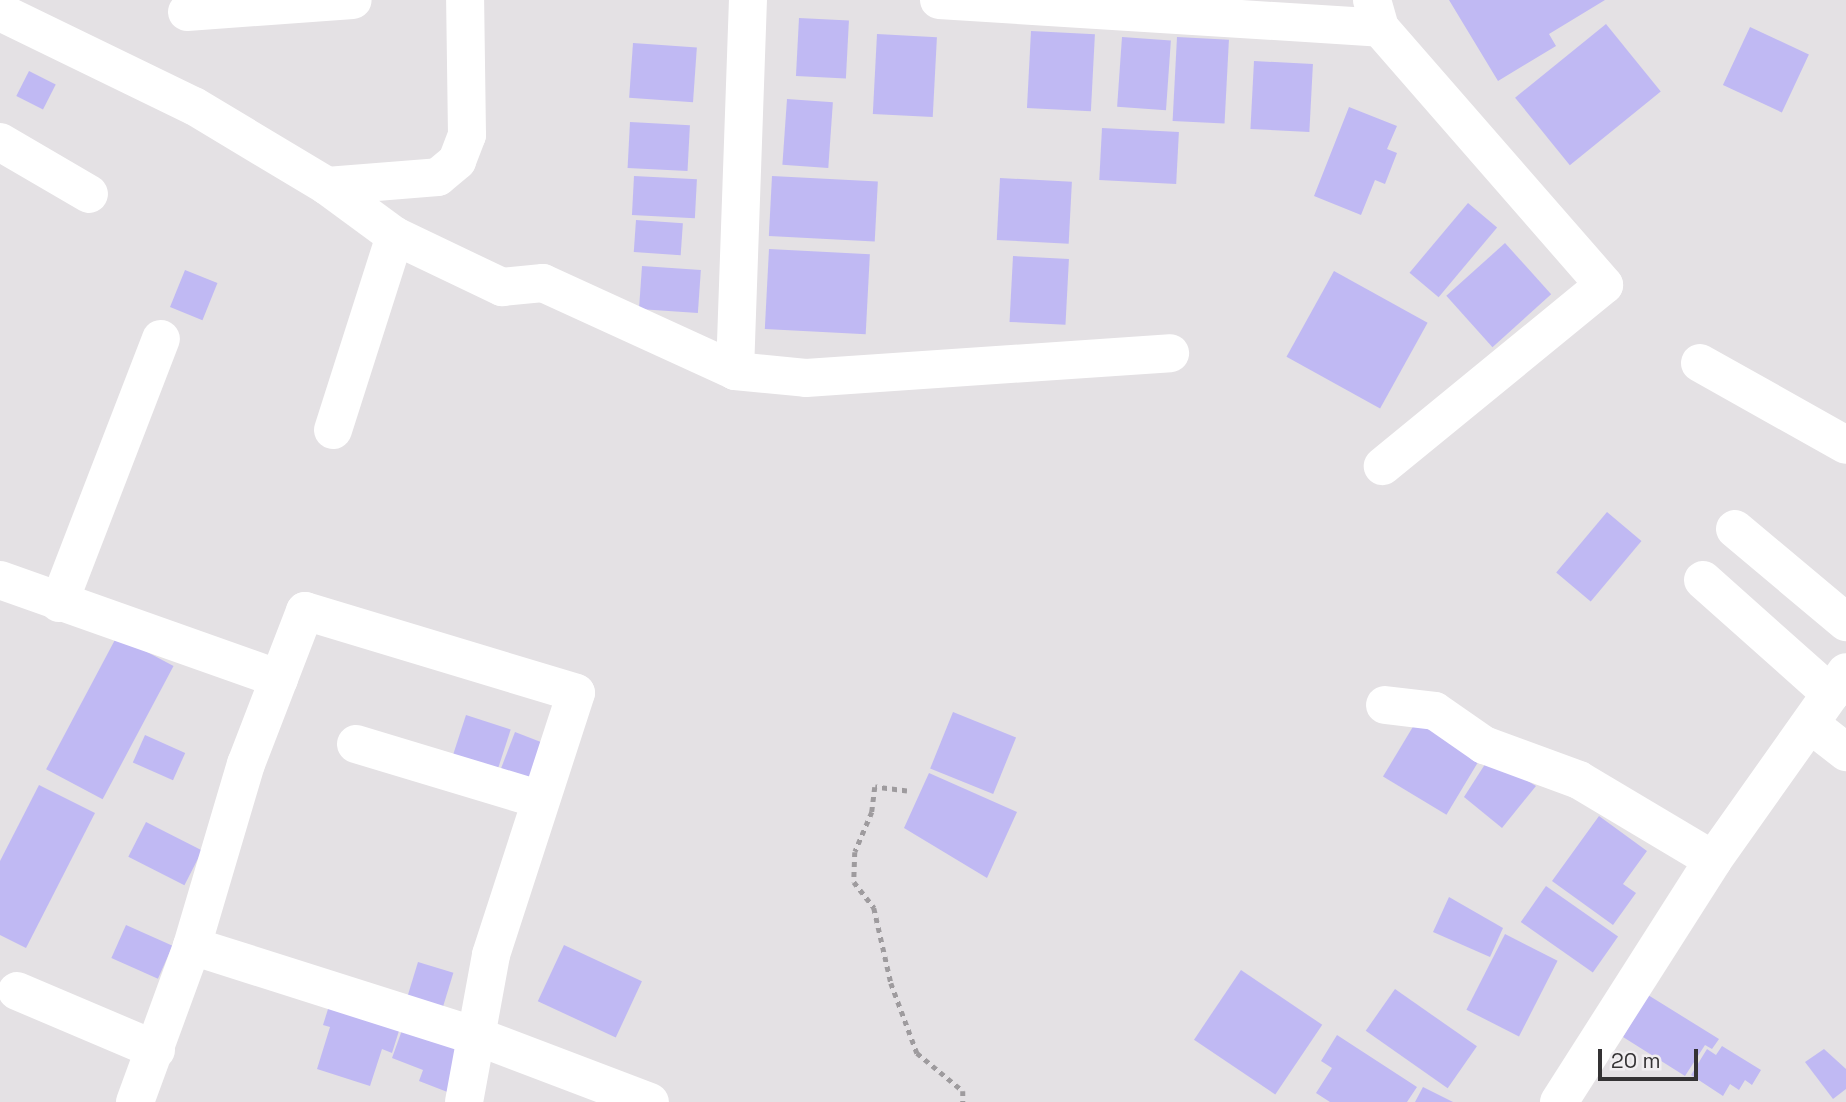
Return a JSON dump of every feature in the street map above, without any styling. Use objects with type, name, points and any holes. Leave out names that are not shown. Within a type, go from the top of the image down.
[{"type":"street","points":[[187,12],[353,0]]},
{"type":"street","points":[[327,186],[438,177],[457,161],[467,135],[465,0]]},
{"type":"street","points":[[735,371],[748,0]]},
{"type":"street","points":[[939,0],[1376,14],[1604,285],[1383,466]]},
{"type":"street","points":[[0,12],[194,106],[327,186],[395,236],[502,287],[542,283],[735,371],[806,378],[1170,353]]},
{"type":"street","points":[[0,142],[89,194]]},
{"type":"street","points":[[333,430],[395,236]]},
{"type":"street","points":[[59,603],[161,339]]},
{"type":"street","points":[[1700,363],[1846,445]]},
{"type":"street","points":[[1734,529],[1846,622]]},
{"type":"street","points":[[0,580],[279,679]]},
{"type":"street","points":[[1559,1102],[1713,860],[1839,683],[1703,580]]},
{"type":"street","points":[[135,1102],[192,946],[246,764],[305,611],[576,694],[538,799],[491,955],[464,1102]]},
{"type":"street","points":[[1385,705],[1435,711],[1484,745],[1579,780],[1713,860]]},
{"type":"street","points":[[1810,724],[1846,751]]},
{"type":"street","points":[[356,744],[538,799]]},
{"type":"street","points":[[192,946],[476,1036],[650,1102]]},
{"type":"street","points":[[18,991],[156,1050]]},
{"type":"path","points":[[907,791],[875,787],[872,812],[855,852],[854,882],[874,908],[891,983],[917,1053],[963,1091],[963,1102]]},
{"type":"building","points":[[1449,0],[1605,0],[1549,34],[1556,46],[1498,81]]},
{"type":"building","points":[[799,18],[849,21],[846,79],[796,76]]},
{"type":"building","points":[[1606,24],[1661,92],[1570,165],[1515,98]]},
{"type":"building","points":[[1750,27],[1809,54],[1782,112],[1723,85]]},
{"type":"building","points":[[1031,31],[1095,34],[1091,111],[1027,108]]},
{"type":"building","points":[[877,34],[937,37],[933,117],[873,114]]},
{"type":"building","points":[[1122,37],[1171,40],[1166,110],[1117,107]]},
{"type":"building","points":[[1177,37],[1229,40],[1225,124],[1173,121]]},
{"type":"building","points":[[633,43],[697,47],[693,102],[629,98]]},
{"type":"building","points":[[1254,61],[1313,64],[1309,132],[1250,129]]},
{"type":"building","points":[[29,71],[56,85],[43,110],[16,96]]},
{"type":"building","points":[[787,99],[833,102],[828,168],[782,165]]},
{"type":"building","points":[[1349,107],[1397,126],[1387,149],[1397,153],[1385,184],[1375,180],[1361,215],[1314,196]]},
{"type":"building","points":[[630,122],[690,125],[688,171],[628,168]]},
{"type":"building","points":[[1102,128],[1179,132],[1176,184],[1099,180]]},
{"type":"building","points":[[634,176],[697,179],[695,218],[632,215]]},
{"type":"building","points":[[772,176],[878,182],[875,241],[769,236]]},
{"type":"building","points":[[1000,178],[1072,182],[1069,244],[997,240]]},
{"type":"building","points":[[1468,203],[1497,227],[1439,297],[1410,273]]},
{"type":"building","points":[[636,220],[683,223],[681,255],[634,252]]},
{"type":"building","points":[[1505,243],[1551,294],[1492,347],[1446,296]]},
{"type":"building","points":[[769,249],[870,254],[866,334],[765,329]]},
{"type":"building","points":[[1013,256],[1069,259],[1065,325],[1010,322]]},
{"type":"building","points":[[642,266],[701,270],[698,313],[639,309]]},
{"type":"building","points":[[185,270],[217,283],[202,320],[170,307]]},
{"type":"building","points":[[1334,271],[1428,323],[1380,409],[1286,357]]},
{"type":"building","points":[[1607,512],[1641,541],[1591,601],[1556,573]]},
{"type":"building","points":[[117,636],[174,666],[103,799],[46,769]]},
{"type":"building","points":[[953,712],[1016,737],[993,794],[930,769]]},
{"type":"building","points":[[466,715],[511,730],[495,778],[450,764]]},
{"type":"building","points":[[1417,720],[1480,758],[1446,815],[1383,777]]},
{"type":"building","points":[[515,732],[549,745],[532,789],[498,776]]},
{"type":"building","points":[[145,735],[185,753],[173,780],[133,762]]},
{"type":"building","points":[[1489,758],[1536,786],[1502,828],[1464,797]]},
{"type":"building","points":[[929,773],[1017,812],[987,878],[904,828]]},
{"type":"building","points":[[39,785],[95,813],[26,948],[0,935],[0,861]]},
{"type":"building","points":[[1599,816],[1647,851],[1623,884],[1636,893],[1613,925],[1552,881]]},
{"type":"building","points":[[146,822],[202,851],[184,885],[128,857]]},
{"type":"building","points":[[1546,886],[1618,936],[1593,973],[1521,922]]},
{"type":"building","points":[[1449,897],[1503,928],[1490,957],[1433,932]]},
{"type":"building","points":[[126,925],[173,946],[158,979],[111,958]]},
{"type":"building","points":[[1505,934],[1558,961],[1519,1037],[1466,1010]]},
{"type":"building","points":[[564,945],[642,981],[616,1038],[538,1001]]},
{"type":"building","points":[[418,962],[453,973],[439,1020],[404,1009]]},
{"type":"building","points":[[1241,970],[1322,1025],[1275,1094],[1194,1040]]},
{"type":"building","points":[[1395,989],[1477,1046],[1448,1088],[1366,1031]]},
{"type":"building","points":[[333,993],[404,1015],[392,1053],[382,1049],[370,1086],[317,1069],[330,1027],[323,1025]]},
{"type":"building","points":[[1648,995],[1719,1039],[1712,1049],[1705,1045],[1685,1076],[1623,1037]]},
{"type":"building","points":[[406,1019],[469,1043],[450,1093],[419,1081],[423,1070],[392,1058]]},
{"type":"building","points":[[1337,1035],[1417,1087],[1407,1102],[1330,1102],[1316,1093],[1332,1068],[1321,1061]]},
{"type":"building","points":[[1722,1046],[1761,1070],[1752,1085],[1745,1080],[1739,1090],[1730,1084],[1723,1096],[1691,1075],[1707,1049],[1716,1055]]},
{"type":"building","points":[[1824,1049],[1846,1069],[1846,1089],[1833,1099],[1805,1062]]},
{"type":"building","points":[[1423,1087],[1453,1102],[1415,1102]]}]
